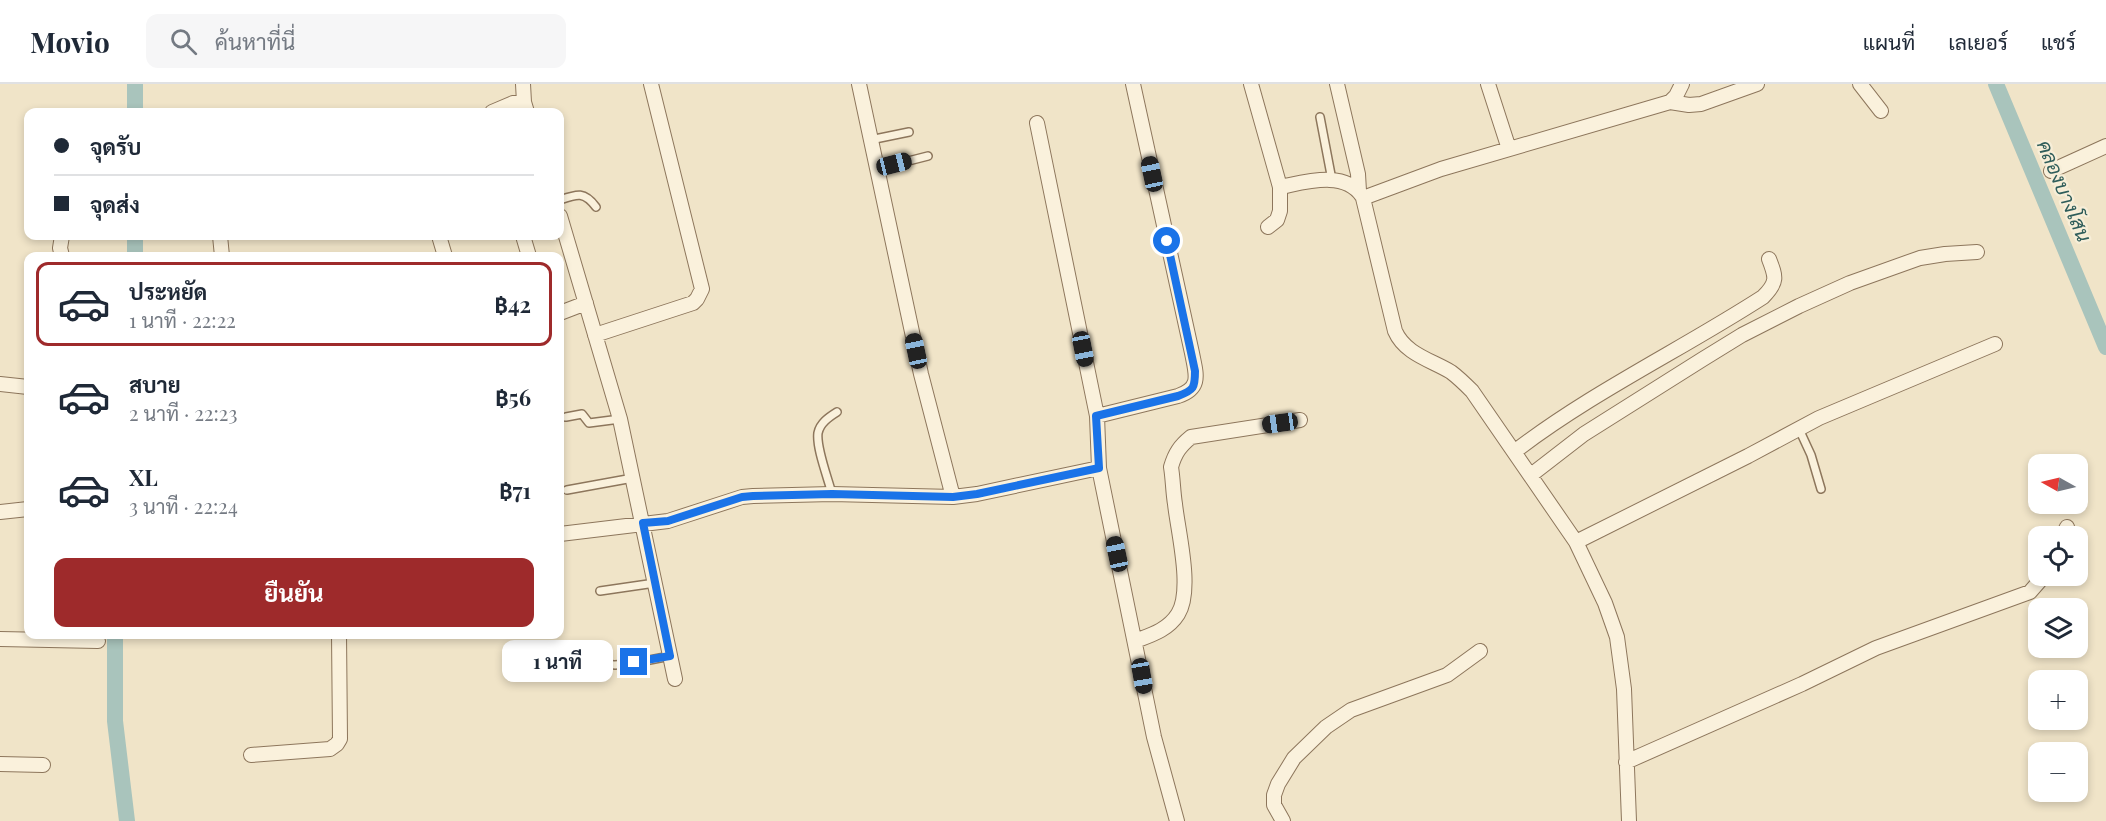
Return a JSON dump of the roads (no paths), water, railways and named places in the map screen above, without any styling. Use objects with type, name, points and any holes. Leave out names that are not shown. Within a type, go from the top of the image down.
[{"type":"street","points":[[501,108],[513,103],[526,107],[523,84]]},
{"type":"street","points":[[595,335],[693,303],[702,289],[651,84]]},
{"type":"street","points":[[860,84],[921,374],[953,497]]},
{"type":"street","points":[[1096,416],[1178,396],[1189,392],[1195,386],[1192,353],[1133,84]]},
{"type":"street","points":[[1251,84],[1280,187],[1280,211],[1277,220],[1268,227]]},
{"type":"street","points":[[1337,84],[1361,194],[1399,341],[1461,380],[1472,392],[1576,542],[1605,603],[1617,637],[1624,689],[1629,821]]},
{"type":"street","points":[[1488,84],[1509,149]]},
{"type":"street","points":[[1670,102],[1682,84]]},
{"type":"street","points":[[1361,194],[1670,102],[1701,104],[1758,84]]},
{"type":"street","points":[[1860,84],[1881,111]]},
{"type":"street","points":[[1037,123],[1096,416],[1099,468],[1154,737],[1177,821]]},
{"type":"street","points":[[2050,171],[2106,146]]},
{"type":"street","points":[[1280,187],[1308,181],[1332,180],[1346,183],[1361,194]]},
{"type":"street","points":[[564,229],[620,419],[675,679]]},
{"type":"street","points":[[1531,475],[1584,434],[1742,335],[1799,306],[1850,283],[1920,258],[1977,252]]},
{"type":"street","points":[[1514,452],[1539,433],[1602,393],[1763,297],[1773,287],[1775,281],[1769,259]]},
{"type":"street","points":[[564,311],[586,303]]},
{"type":"street","points":[[1576,542],[1819,418],[1995,344]]},
{"type":"street","points":[[0,384],[24,387]]},
{"type":"street","points":[[1135,641],[1159,632],[1168,625],[1179,613],[1184,595],[1185,569],[1171,467],[1175,454],[1183,443],[1191,437],[1300,420]]},
{"type":"street","points":[[564,533],[668,521],[742,497],[832,494],[953,497],[1099,468]]},
{"type":"street","points":[[0,512],[24,509]]},
{"type":"street","points":[[1626,762],[1802,684],[1876,648],[2030,592],[2035,586]]},
{"type":"street","points":[[0,639],[98,641]]},
{"type":"street","points":[[251,755],[330,749],[338,744],[340,739],[339,639]]},
{"type":"street","points":[[1283,821],[1274,805],[1274,795],[1278,784],[1294,758],[1326,727],[1351,710],[1447,675],[1480,651]]},
{"type":"street","points":[[0,764],[43,765]]},
{"type":"lane","points":[[1320,117],[1332,180]]},
{"type":"lane","points":[[870,140],[909,132]]},
{"type":"lane","points":[[877,169],[928,156]]},
{"type":"lane","points":[[564,199],[580,195],[590,199],[596,207]]},
{"type":"lane","points":[[832,494],[818,432],[822,423],[837,412]]},
{"type":"lane","points":[[566,417],[582,414],[589,423],[620,419]]},
{"type":"lane","points":[[1799,429],[1811,455],[1821,489]]},
{"type":"lane","points":[[567,490],[633,478]]},
{"type":"lane","points":[[600,591],[655,583]]},
{"type":"lane","points":[[596,650],[606,664],[616,665],[670,656]]},
{"type":"waterway","points":[[135,84],[135,108]]},
{"type":"waterway","name":"คลองบางโสน","points":[[1996,84],[2106,347]]},
{"type":"waterway","points":[[135,240],[135,252]]},
{"type":"waterway","points":[[115,639],[115,721],[127,821]]}]
